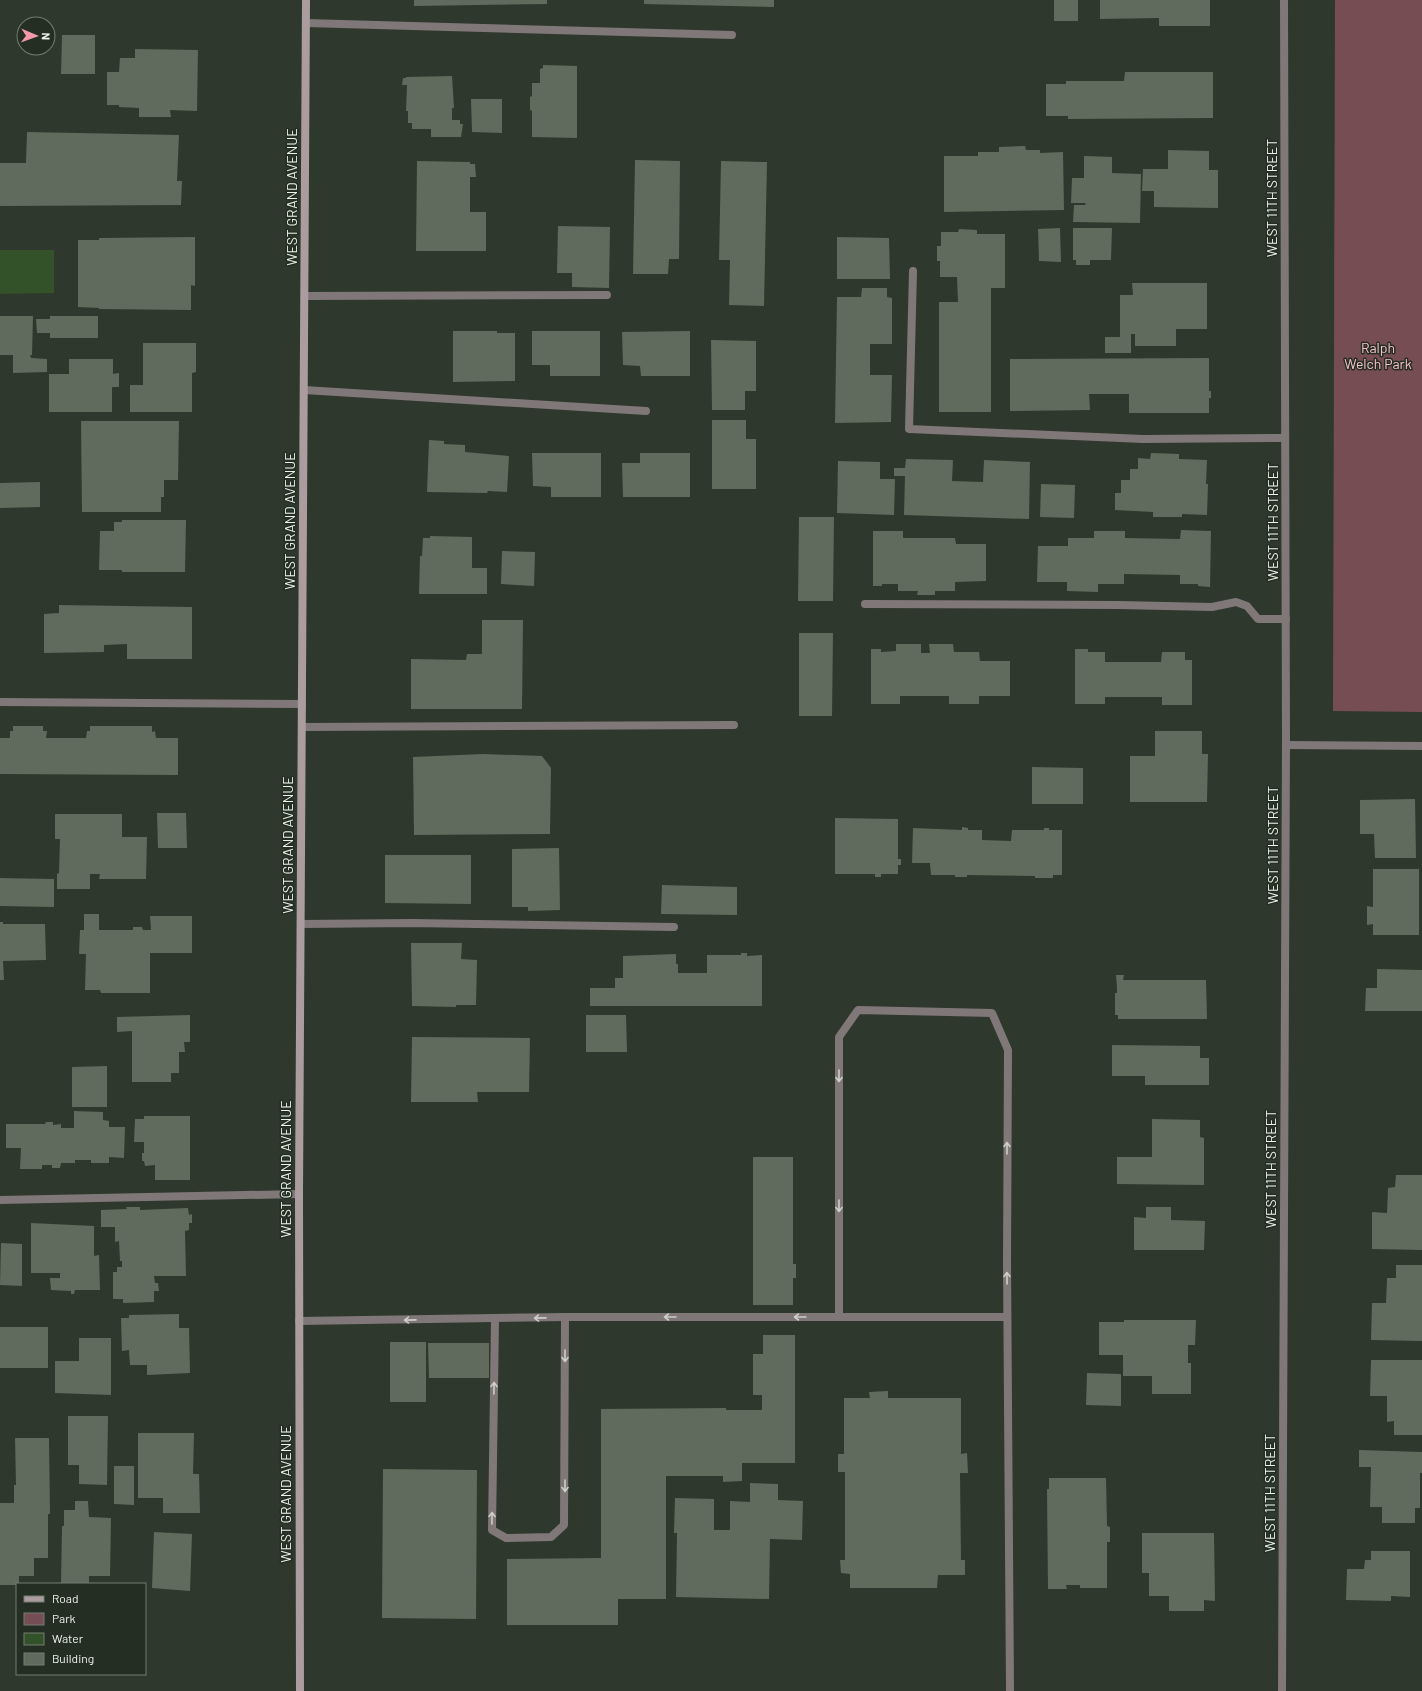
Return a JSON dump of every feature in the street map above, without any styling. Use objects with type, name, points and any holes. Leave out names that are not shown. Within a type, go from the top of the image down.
[{"type":"street","name":"WEST GRAND AVENUE","points":[[300,1691],[299,1194],[306,0]]},
{"type":"street","name":"WEST 11TH STREET","points":[[1282,1691],[1286,745],[1284,0]]},
{"type":"street","points":[[306,23],[732,35]]},
{"type":"street","points":[[913,271],[909,429],[1144,439],[1286,438]]},
{"type":"street","points":[[305,296],[607,295]]},
{"type":"street","points":[[304,390],[646,411]]},
{"type":"street","points":[[865,604],[1212,607],[1236,602],[1247,606],[1258,618],[1286,619]]},
{"type":"street","points":[[0,702],[302,704]]},
{"type":"street","points":[[302,727],[734,725]]},
{"type":"street","points":[[1286,745],[1422,746]]},
{"type":"street","points":[[301,924],[412,923],[674,927]]},
{"type":"street","points":[[839,1317],[839,1037],[858,1010],[992,1013],[1008,1050],[1007,1317],[1010,1691]]},
{"type":"street","points":[[0,1200],[299,1194]]},
{"type":"street","points":[[299,1321],[565,1318],[1007,1317]]},
{"type":"street","points":[[495,1319],[492,1530],[506,1538],[551,1536],[564,1525],[565,1318]]},
{"type":"green space","name":"Ralph Welch Park","points":[[1335,0],[1422,0],[1422,712],[1333,711]]},
{"type":"water","points":[[0,250],[54,250],[54,293],[0,294]]},
{"type":"building","points":[[414,0],[547,0],[547,4],[414,6]]},
{"type":"building","points":[[644,0],[774,0],[774,7],[644,4]]},
{"type":"building","points":[[1054,0],[1078,0],[1078,21],[1054,21]]},
{"type":"building","points":[[1100,0],[1210,0],[1210,26],[1159,26],[1159,18],[1100,19]]},
{"type":"building","points":[[62,35],[95,35],[95,74],[61,74]]},
{"type":"building","points":[[135,49],[198,50],[197,111],[170,110],[171,117],[139,117],[139,108],[107,105],[107,72],[119,72],[120,58],[135,58]]},
{"type":"building","points":[[543,65],[577,66],[577,138],[532,137],[532,111],[530,110],[530,97],[532,96],[532,83],[540,83],[540,69],[543,68]]},
{"type":"building","points":[[1125,72],[1213,72],[1213,118],[1068,119],[1068,116],[1046,116],[1046,84],[1066,84],[1066,81],[1124,81]]},
{"type":"building","points":[[452,76],[454,108],[452,108],[452,120],[460,120],[460,124],[463,124],[461,137],[431,137],[431,129],[412,129],[412,123],[408,123],[408,111],[406,111],[407,85],[402,85],[403,78]]},
{"type":"building","points":[[471,99],[502,99],[502,133],[472,132]]},
{"type":"building","points":[[27,132],[179,135],[177,181],[182,181],[181,205],[0,206],[0,163],[26,163]]},
{"type":"building","points":[[1025,146],[1026,150],[1040,150],[1040,153],[1063,152],[1064,210],[944,212],[944,156],[978,156],[978,152],[999,152],[999,147]]},
{"type":"building","points":[[1168,150],[1209,151],[1209,170],[1218,170],[1218,208],[1154,207],[1154,191],[1142,191],[1143,169],[1168,169]]},
{"type":"building","points":[[1084,156],[1112,157],[1112,173],[1141,174],[1140,223],[1073,222],[1074,205],[1086,205],[1085,203],[1071,203],[1072,178],[1084,178]]},
{"type":"building","points":[[635,160],[680,161],[679,259],[669,259],[668,274],[633,274]]},
{"type":"building","points":[[417,161],[470,162],[470,164],[475,164],[476,177],[470,177],[470,212],[486,212],[486,251],[416,251]]},
{"type":"building","points":[[721,161],[767,162],[764,306],[729,305],[730,260],[719,260]]},
{"type":"building","points":[[558,226],[610,227],[609,288],[572,287],[572,273],[557,273]]},
{"type":"building","points":[[1060,228],[1061,262],[1039,261],[1038,229]]},
{"type":"building","points":[[1073,228],[1112,228],[1111,260],[1090,260],[1090,265],[1076,265],[1076,260],[1073,260]]},
{"type":"building","points":[[959,229],[977,230],[977,234],[1005,234],[1005,288],[991,288],[991,412],[939,412],[939,302],[958,302],[957,277],[940,277],[940,261],[937,261],[937,246],[941,246],[941,232],[958,232]]},
{"type":"building","points":[[195,237],[195,286],[191,285],[191,310],[99,309],[78,307],[78,240],[99,240],[99,238]]},
{"type":"building","points":[[837,237],[889,238],[890,279],[837,279]]},
{"type":"building","points":[[1132,283],[1207,283],[1207,329],[1176,329],[1176,346],[1135,346],[1135,334],[1131,334],[1131,353],[1105,353],[1105,337],[1120,337],[1120,295],[1133,295]]},
{"type":"building","points":[[862,288],[887,288],[887,297],[892,298],[892,344],[870,344],[870,375],[892,375],[891,422],[835,423],[837,297],[861,297]]},
{"type":"building","points":[[0,316],[33,316],[32,355],[30,355],[31,358],[47,359],[47,372],[13,373],[13,355],[0,355]]},
{"type":"building","points":[[50,316],[98,316],[98,338],[50,338],[50,333],[37,333],[36,319],[50,319]]},
{"type":"building","points":[[453,331],[497,331],[497,333],[515,333],[515,381],[453,382]]},
{"type":"building","points":[[532,331],[600,331],[600,376],[550,376],[550,365],[532,365]]},
{"type":"building","points":[[690,331],[690,376],[641,376],[640,366],[623,365],[622,332]]},
{"type":"building","points":[[711,340],[756,341],[756,391],[745,391],[745,410],[712,410]]},
{"type":"building","points":[[143,343],[196,343],[196,372],[192,373],[192,412],[130,412],[130,385],[143,385]]},
{"type":"building","points":[[1209,358],[1209,391],[1211,391],[1211,398],[1209,398],[1209,413],[1129,413],[1129,394],[1089,394],[1090,410],[1010,411],[1010,359]]},
{"type":"building","points":[[69,359],[113,359],[113,374],[119,373],[119,387],[112,387],[112,412],[49,412],[49,374],[69,374]]},
{"type":"building","points":[[712,420],[746,420],[746,439],[756,439],[756,489],[712,489]]},
{"type":"building","points":[[81,421],[179,421],[178,480],[164,480],[164,497],[161,497],[161,512],[82,512]]},
{"type":"building","points":[[429,440],[444,441],[444,444],[465,445],[465,452],[509,456],[507,492],[427,492]]},
{"type":"building","points":[[532,453],[601,453],[601,497],[551,497],[551,487],[533,486]]},
{"type":"building","points":[[640,453],[690,453],[690,497],[623,497],[622,463],[640,463]]},
{"type":"building","points":[[1151,453],[1179,454],[1179,459],[1207,460],[1207,515],[1182,514],[1182,517],[1153,517],[1153,512],[1115,510],[1115,493],[1121,493],[1121,480],[1130,480],[1130,469],[1138,469],[1138,458],[1150,459]]},
{"type":"building","points":[[906,459],[953,460],[952,481],[983,482],[984,460],[1030,462],[1029,519],[904,515],[905,476],[894,476],[894,468],[905,468]]},
{"type":"building","points":[[838,461],[880,462],[880,479],[895,479],[894,515],[837,513]]},
{"type":"building","points":[[40,482],[40,507],[0,508],[0,483]]},
{"type":"building","points":[[1041,484],[1075,485],[1074,518],[1040,517]]},
{"type":"building","points":[[799,517],[834,517],[833,601],[798,601]]},
{"type":"building","points":[[122,520],[186,520],[185,572],[122,572],[122,570],[99,570],[100,531],[114,531],[114,522],[122,522]]},
{"type":"building","points":[[1181,530],[1211,531],[1210,587],[1198,586],[1198,584],[1180,584],[1180,575],[1124,574],[1124,584],[1098,584],[1098,592],[1067,591],[1067,582],[1037,582],[1038,546],[1068,546],[1068,538],[1094,538],[1094,531],[1125,531],[1125,538],[1180,539]]},
{"type":"building","points":[[873,531],[903,531],[903,538],[955,538],[956,544],[986,544],[986,581],[955,582],[955,591],[935,591],[935,595],[917,595],[918,591],[898,591],[898,584],[882,584],[882,586],[873,586]]},
{"type":"building","points":[[430,536],[472,537],[472,568],[487,568],[487,594],[419,594],[420,556],[422,556],[423,538],[430,538]]},
{"type":"building","points":[[502,551],[535,552],[534,586],[501,584]]},
{"type":"building","points":[[59,605],[192,607],[192,659],[127,659],[127,644],[104,645],[104,652],[44,653],[44,614],[59,613]]},
{"type":"building","points":[[482,620],[523,620],[522,709],[411,709],[411,659],[466,660],[467,654],[482,654]]},
{"type":"building","points":[[799,633],[833,633],[832,716],[799,716]]},
{"type":"building","points":[[896,644],[921,644],[921,653],[930,653],[929,644],[953,644],[954,652],[979,652],[980,661],[1010,661],[1010,696],[979,696],[979,704],[949,704],[949,696],[900,696],[900,704],[871,704],[871,649],[881,649],[881,652],[896,651]]},
{"type":"building","points":[[1075,649],[1088,649],[1088,652],[1105,652],[1105,662],[1161,662],[1162,652],[1185,652],[1185,660],[1192,660],[1192,705],[1162,705],[1162,697],[1105,697],[1105,704],[1075,704]]},
{"type":"building","points":[[13,726],[43,726],[43,731],[47,731],[46,738],[86,738],[87,731],[90,731],[90,726],[152,726],[152,732],[155,731],[156,738],[178,738],[178,775],[0,774],[0,738],[10,738],[10,731],[13,731]]},
{"type":"building","points":[[1155,731],[1202,731],[1202,754],[1208,754],[1207,802],[1130,802],[1130,756],[1155,756]]},
{"type":"building","points":[[483,754],[542,756],[551,768],[550,834],[414,835],[413,757]]},
{"type":"building","points":[[1032,767],[1083,768],[1083,804],[1032,804]]},
{"type":"building","points":[[1415,799],[1416,858],[1375,858],[1374,834],[1360,834],[1360,800]]},
{"type":"building","points":[[157,813],[186,813],[187,848],[158,848]]},
{"type":"building","points":[[55,814],[122,814],[122,837],[147,837],[146,879],[99,879],[100,874],[90,874],[90,889],[57,889],[60,839],[55,839]]},
{"type":"building","points":[[835,818],[898,819],[898,859],[901,859],[901,865],[898,865],[898,874],[881,874],[881,877],[875,877],[875,874],[835,874]]},
{"type":"building","points":[[962,827],[968,828],[968,830],[982,830],[982,840],[1011,841],[1012,830],[1044,830],[1044,828],[1049,828],[1049,830],[1062,830],[1062,875],[1053,875],[1053,878],[1035,878],[1035,876],[967,875],[967,877],[955,877],[955,875],[931,875],[930,863],[912,863],[913,828],[962,830]]},
{"type":"building","points":[[559,848],[560,910],[528,911],[528,907],[512,907],[512,849]]},
{"type":"building","points":[[385,855],[471,855],[471,904],[385,903]]},
{"type":"building","points":[[1373,869],[1419,869],[1419,935],[1373,935],[1373,924],[1367,925],[1367,906],[1373,907]]},
{"type":"building","points":[[0,878],[54,879],[54,907],[0,906]]},
{"type":"building","points":[[662,885],[737,887],[737,915],[661,914]]},
{"type":"building","points":[[84,914],[99,914],[99,930],[133,930],[133,927],[142,927],[143,930],[151,930],[150,916],[192,916],[192,953],[150,953],[150,993],[101,993],[100,990],[85,990],[86,954],[79,954],[80,930],[84,930]]},
{"type":"building","points":[[0,922],[3,922],[3,924],[45,924],[46,960],[3,961],[4,980],[0,980]]},
{"type":"building","points":[[411,943],[462,943],[461,959],[477,960],[476,1005],[456,1005],[456,1007],[412,1006]]},
{"type":"building","points":[[741,953],[747,953],[747,956],[762,955],[762,1006],[590,1006],[590,988],[615,988],[615,978],[623,978],[623,956],[676,954],[678,973],[707,973],[707,955],[741,955]]},
{"type":"building","points":[[1377,969],[1422,970],[1422,1011],[1365,1011],[1366,988],[1377,988]]},
{"type":"building","points":[[1116,975],[1124,975],[1123,980],[1206,980],[1207,1019],[1118,1019],[1118,1015],[1115,1015],[1115,993],[1117,993]]},
{"type":"building","points":[[190,1015],[190,1042],[184,1042],[185,1052],[179,1052],[179,1073],[171,1073],[171,1082],[132,1082],[132,1031],[117,1032],[117,1017]]},
{"type":"building","points":[[586,1015],[626,1015],[627,1052],[586,1052]]},
{"type":"building","points":[[412,1037],[530,1038],[529,1092],[477,1092],[478,1102],[411,1102]]},
{"type":"building","points":[[1112,1045],[1200,1046],[1200,1058],[1209,1058],[1209,1085],[1145,1085],[1145,1076],[1112,1076]]},
{"type":"building","points":[[107,1066],[107,1107],[72,1107],[72,1067]]},
{"type":"building","points":[[74,1111],[103,1112],[103,1120],[109,1121],[109,1127],[125,1127],[124,1158],[109,1157],[109,1163],[91,1163],[91,1160],[75,1160],[75,1163],[61,1163],[60,1168],[52,1168],[52,1165],[42,1165],[42,1169],[20,1169],[21,1148],[6,1148],[6,1124],[45,1124],[46,1122],[53,1122],[53,1125],[61,1124],[61,1128],[74,1128]]},
{"type":"building","points":[[144,1116],[190,1116],[190,1180],[155,1180],[155,1165],[145,1166],[144,1161],[142,1161],[144,1142],[134,1142],[135,1119],[144,1119]]},
{"type":"building","points":[[1152,1119],[1200,1120],[1200,1137],[1204,1138],[1204,1185],[1117,1184],[1117,1157],[1152,1157]]},
{"type":"building","points":[[753,1157],[793,1157],[793,1264],[796,1264],[796,1278],[793,1278],[793,1305],[753,1305]]},
{"type":"building","points":[[1396,1175],[1422,1175],[1422,1250],[1372,1249],[1372,1212],[1387,1213],[1388,1188],[1395,1187]]},
{"type":"building","points":[[126,1207],[140,1207],[140,1210],[188,1208],[189,1215],[192,1214],[192,1223],[189,1223],[189,1230],[185,1231],[186,1276],[154,1276],[155,1283],[158,1283],[159,1291],[154,1291],[154,1302],[123,1303],[123,1299],[113,1299],[113,1272],[117,1272],[117,1267],[122,1267],[122,1261],[120,1261],[119,1241],[115,1242],[115,1227],[101,1227],[101,1210],[127,1209]]},
{"type":"building","points":[[1146,1207],[1171,1207],[1171,1220],[1205,1221],[1204,1250],[1134,1250],[1134,1217],[1146,1218]]},
{"type":"building","points":[[31,1223],[94,1226],[94,1256],[99,1255],[100,1290],[75,1290],[74,1294],[71,1294],[71,1291],[51,1290],[50,1278],[60,1278],[60,1273],[31,1273]]},
{"type":"building","points":[[1,1243],[22,1244],[22,1286],[0,1285]]},
{"type":"building","points":[[1396,1265],[1422,1265],[1422,1341],[1371,1340],[1372,1303],[1386,1303],[1387,1278],[1396,1278]]},
{"type":"building","points":[[179,1314],[179,1328],[189,1328],[190,1373],[147,1375],[147,1365],[130,1365],[129,1350],[122,1351],[121,1318],[129,1318],[129,1315]]},
{"type":"building","points":[[1124,1320],[1196,1320],[1195,1345],[1188,1345],[1188,1363],[1191,1363],[1191,1394],[1152,1394],[1152,1376],[1123,1376],[1123,1355],[1099,1355],[1099,1322],[1124,1322]]},
{"type":"building","points":[[0,1327],[48,1327],[48,1368],[0,1368]]},
{"type":"building","points":[[763,1335],[795,1335],[795,1463],[742,1463],[742,1481],[723,1482],[723,1476],[666,1476],[666,1599],[618,1599],[618,1625],[507,1625],[507,1559],[601,1558],[601,1409],[726,1408],[726,1410],[762,1410],[762,1395],[753,1395],[753,1354],[763,1354]]},
{"type":"building","points":[[79,1338],[111,1338],[111,1395],[55,1393],[55,1361],[79,1361]]},
{"type":"building","points":[[390,1342],[426,1342],[426,1402],[390,1402]]},
{"type":"building","points":[[428,1343],[489,1343],[489,1378],[429,1378]]},
{"type":"building","points":[[1371,1360],[1422,1360],[1422,1435],[1394,1435],[1394,1421],[1387,1422],[1387,1396],[1370,1396]]},
{"type":"building","points":[[1087,1373],[1121,1374],[1121,1406],[1086,1405]]},
{"type":"building","points":[[888,1391],[888,1398],[961,1398],[961,1454],[967,1453],[968,1473],[960,1473],[961,1560],[965,1560],[965,1575],[938,1575],[937,1588],[850,1588],[850,1574],[841,1573],[840,1560],[845,1560],[845,1472],[838,1472],[838,1454],[844,1454],[844,1398],[870,1398],[869,1392]]},
{"type":"building","points":[[68,1416],[108,1416],[107,1485],[79,1484],[79,1465],[68,1465]]},
{"type":"building","points":[[138,1433],[194,1433],[193,1474],[199,1474],[200,1513],[163,1513],[163,1498],[138,1498]]},
{"type":"building","points":[[15,1438],[49,1438],[50,1514],[48,1514],[48,1558],[34,1558],[34,1576],[19,1576],[19,1583],[16,1583],[16,1585],[0,1585],[0,1503],[14,1503],[14,1485],[16,1485]]},
{"type":"building","points":[[1359,1450],[1422,1452],[1422,1473],[1420,1473],[1420,1508],[1415,1508],[1415,1523],[1382,1523],[1382,1507],[1370,1507],[1371,1467],[1359,1467]]},
{"type":"building","points":[[114,1466],[134,1466],[134,1505],[114,1504]]},
{"type":"building","points":[[383,1469],[477,1470],[476,1619],[382,1618]]},
{"type":"building","points":[[1049,1478],[1106,1478],[1107,1526],[1110,1527],[1110,1542],[1107,1542],[1107,1588],[1080,1588],[1080,1585],[1066,1585],[1067,1589],[1048,1589],[1047,1489],[1049,1489]]},
{"type":"building","points":[[750,1483],[778,1484],[778,1500],[803,1501],[802,1540],[770,1539],[769,1599],[676,1597],[677,1533],[674,1533],[675,1498],[714,1499],[714,1530],[730,1530],[730,1501],[750,1502]]},
{"type":"building","points":[[75,1501],[88,1501],[89,1517],[111,1518],[110,1576],[89,1576],[89,1583],[61,1583],[62,1526],[64,1526],[64,1510],[75,1510]]},
{"type":"building","points":[[154,1532],[192,1534],[190,1591],[152,1588]]},
{"type":"building","points":[[1142,1533],[1214,1533],[1215,1601],[1204,1600],[1204,1611],[1169,1611],[1169,1596],[1149,1596],[1149,1573],[1142,1573]]},
{"type":"building","points":[[1371,1551],[1410,1551],[1410,1597],[1391,1596],[1391,1601],[1346,1600],[1347,1569],[1364,1569],[1365,1560],[1371,1560]]}]
